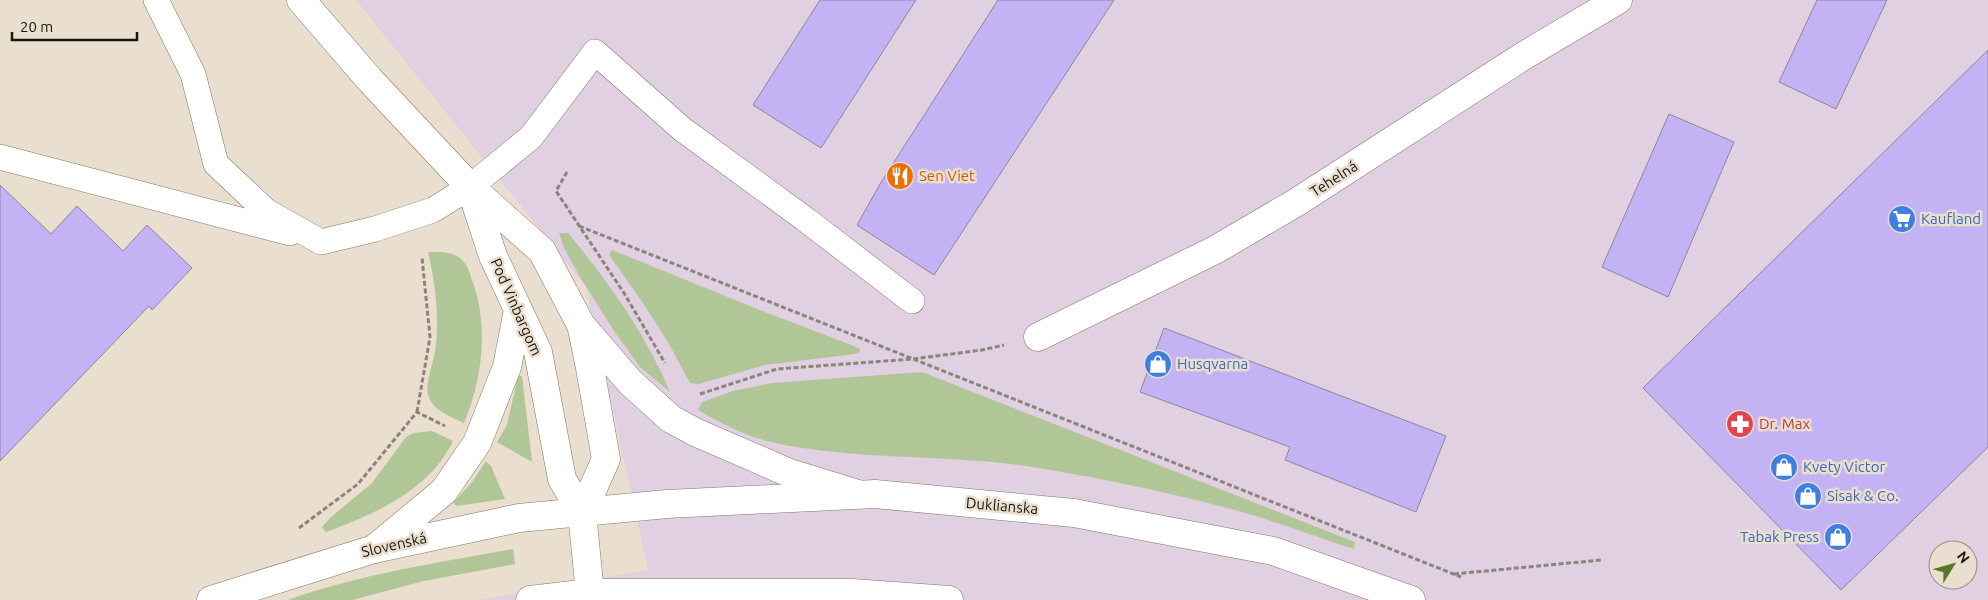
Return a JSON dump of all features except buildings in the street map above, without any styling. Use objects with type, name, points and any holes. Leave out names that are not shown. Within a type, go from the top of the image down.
[{"type":"street","name":"Pod Vinbargom","points":[[301,0],[370,80],[470,187],[542,251],[581,326],[630,382],[670,419],[695,432],[787,472],[858,494]]},
{"type":"street","name":"Tehelná","points":[[1038,338],[1215,250],[1297,202],[1525,55],[1618,0]]},
{"type":"street","name":"Pod Vinbargom","points":[[470,187],[493,256],[538,352],[562,480],[582,513],[590,594]]},
{"type":"street","points":[[374,549],[444,492],[477,443],[508,367],[518,310]]},
{"type":"street","name":"Pod Vinbargom","points":[[581,326],[606,460],[582,513]]},
{"type":"street","name":"Duklianska","points":[[582,513],[667,504],[858,494],[1044,510],[1093,516],[1273,551],[1411,600]]},
{"type":"street","name":"Slovenská","points":[[211,600],[374,549],[519,518],[582,513]]},
{"type":"street","points":[[530,600],[590,594],[852,593],[949,600]]},
{"type":"lane","points":[[156,0],[193,74],[216,164],[266,211],[321,242]]},
{"type":"lane","points":[[0,158],[321,242],[375,229],[433,210],[470,187],[531,136],[595,52],[682,129],[805,219],[912,301]]},
{"type":"path","points":[[567,172],[556,191],[624,293],[667,366]]},
{"type":"path","points":[[579,226],[1461,577]]},
{"type":"path","points":[[299,528],[358,484],[417,412],[430,337],[422,258]]},
{"type":"path","points":[[695,396],[777,369],[912,359],[982,350],[1038,338]]},
{"type":"path","points":[[417,412],[449,428]]},
{"type":"path","points":[[1452,574],[1600,560]]},
{"type":"shaded area","points":[[356,0],[1988,0],[1988,600],[480,600],[648,570],[586,287]]},
{"type":"green space","points":[[559,233],[568,233],[612,289],[650,349],[670,392],[640,367],[614,331],[580,277],[564,248]]},
{"type":"green space","points":[[612,250],[859,348],[860,352],[765,365],[699,384],[690,383],[668,342],[609,255]]},
{"type":"green space","points":[[428,252],[450,253],[461,259],[468,270],[478,300],[482,336],[479,372],[464,423],[438,409],[433,405],[428,395],[427,390],[436,345],[437,310]]},
{"type":"green space","points":[[922,372],[1355,542],[1354,549],[1242,512],[1141,487],[1006,463],[871,455],[804,448],[771,442],[743,433],[698,410],[702,402],[733,391],[772,383]]},
{"type":"green space","points":[[518,376],[522,376],[532,462],[497,442],[507,425]]},
{"type":"green space","points":[[432,431],[453,441],[443,459],[430,474],[399,498],[363,517],[326,532],[322,527],[372,483],[406,437],[413,433]]},
{"type":"green space","points":[[486,461],[491,466],[505,499],[457,506],[453,503],[472,482]]},
{"type":"green space","points":[[513,549],[515,564],[424,581],[352,600],[288,600],[371,576]]},
{"type":"place","name":"Sen Viet","points":[[900,176]]},
{"type":"place","name":"Kaufland","points":[[1902,219]]},
{"type":"place","name":"Husqvarna","points":[[1158,364]]},
{"type":"place","name":"Dr. Max","points":[[1740,424]]},
{"type":"place","name":"Kvety Victor","points":[[1784,467]]},
{"type":"place","name":"Sisak & Co.","points":[[1808,496]]},
{"type":"place","name":"Tabak Press","points":[[1838,537]]}]
